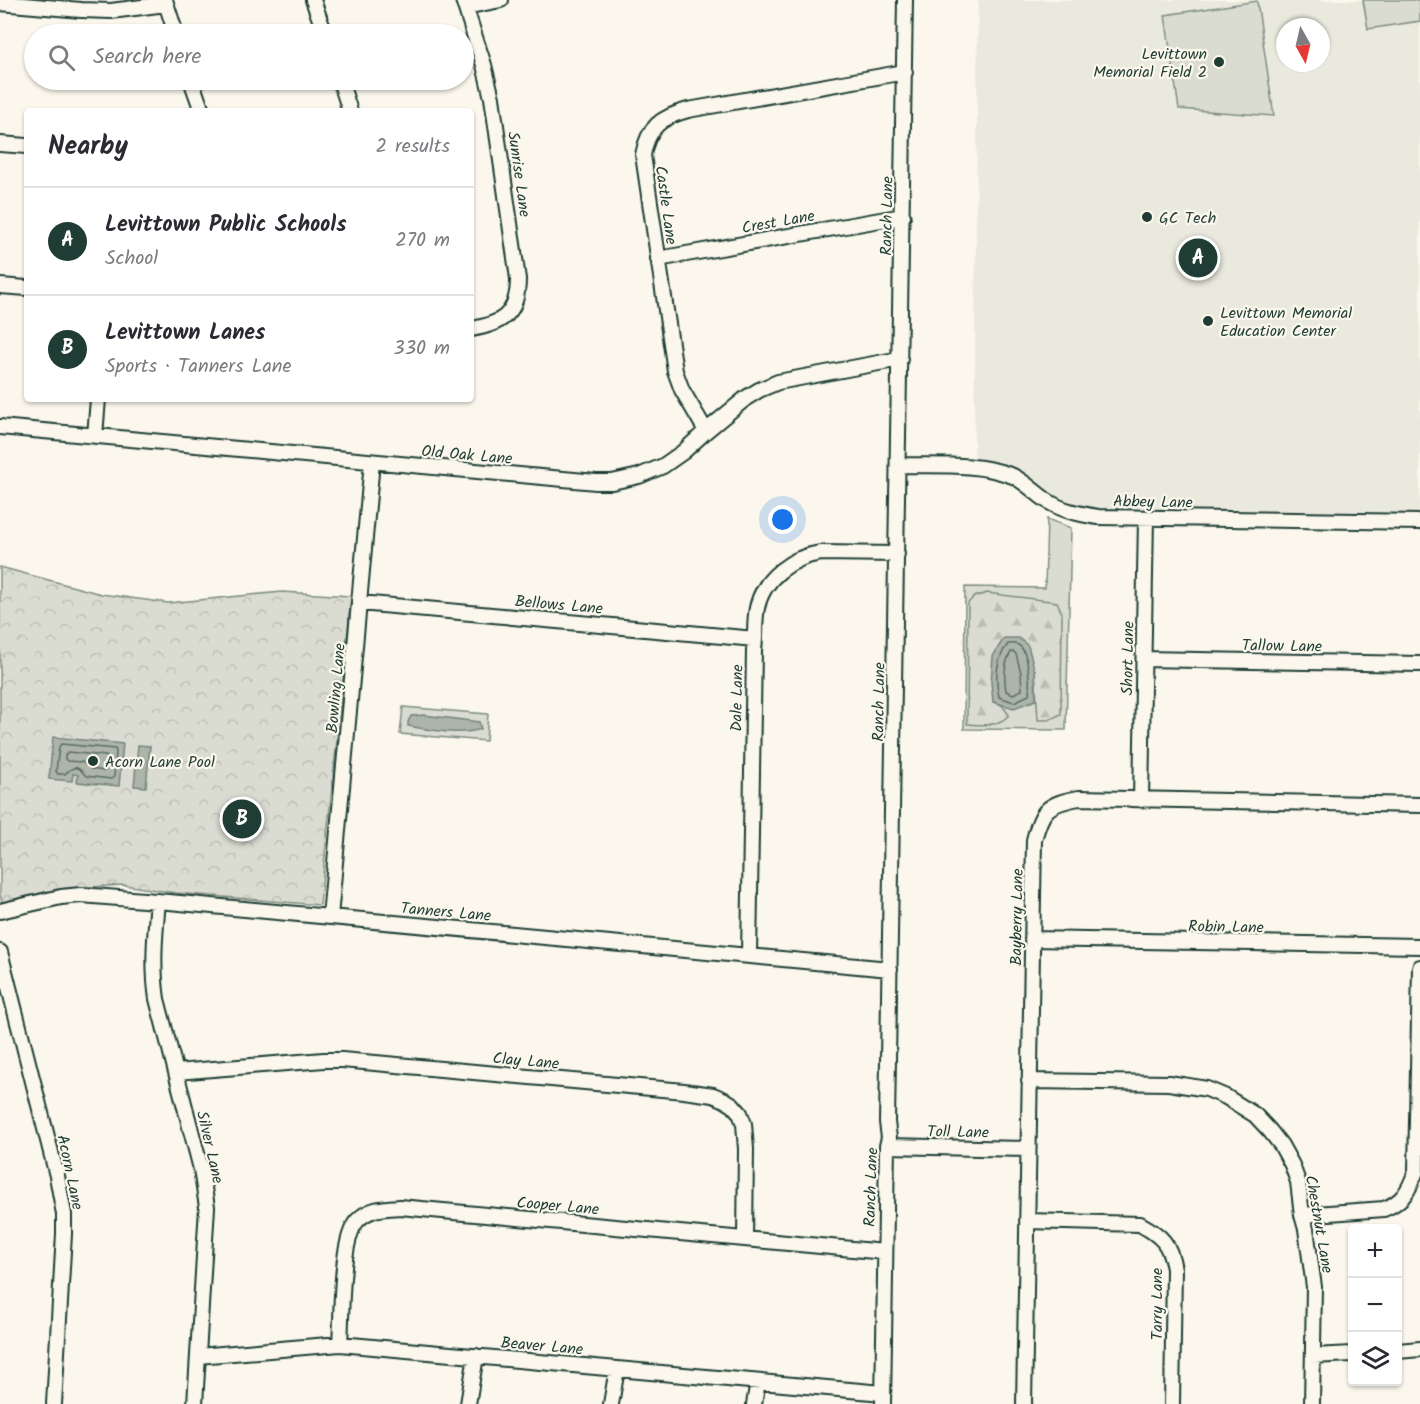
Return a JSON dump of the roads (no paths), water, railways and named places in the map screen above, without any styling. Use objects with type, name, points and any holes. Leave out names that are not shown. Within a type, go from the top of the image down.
[{"type":"street","points":[[313,0],[321,24]]},
{"type":"street","points":[[464,3],[501,0]]},
{"type":"street","name":"Ranch Lane","points":[[883,1398],[906,0]]},
{"type":"street","points":[[0,3],[111,11],[165,2],[173,24]]},
{"type":"street","name":"Sunrise Lane","points":[[464,3],[471,24]]},
{"type":"street","name":"Sunrise Lane","points":[[474,34],[492,98],[518,279],[518,293],[516,302],[509,313],[499,321],[474,328]]},
{"type":"street","name":"Castle Lane","points":[[706,431],[682,390],[675,370],[644,155],[645,144],[650,132],[662,119],[688,110],[905,72]]},
{"type":"street","points":[[195,90],[201,108]]},
{"type":"street","points":[[343,90],[349,108]]},
{"type":"street","points":[[0,144],[24,146]]},
{"type":"street","name":"Crest Lane","points":[[658,259],[903,216]]},
{"type":"street","points":[[0,286],[24,288]]},
{"type":"street","name":"Old Oak Lane","points":[[0,427],[612,482],[639,476],[663,466],[684,452],[706,431],[759,390],[778,382],[900,359]]},
{"type":"street","points":[[95,436],[98,402]]},
{"type":"street","name":"Bowling Lane","points":[[330,917],[372,462]]},
{"type":"street","name":"Abbey Lane","points":[[899,465],[973,466],[993,470],[1015,477],[1049,502],[1073,513],[1098,517],[1420,522]]},
{"type":"street","name":"Short Lane","points":[[1141,800],[1146,518]]},
{"type":"street","name":"Dale Lane","points":[[749,955],[753,674],[757,608],[762,594],[775,575],[792,562],[809,555],[821,553],[897,554]]},
{"type":"street","name":"Bellows Lane","points":[[360,603],[755,639]]},
{"type":"street","name":"Tallow Lane","points":[[1144,659],[1420,664]]},
{"type":"street","name":"Bayberry Lane","points":[[1024,1404],[1034,840],[1039,822],[1047,810],[1059,802],[1079,798],[1420,805]]},
{"type":"street","name":"Tanners Lane","points":[[0,910],[61,897],[81,896],[158,901],[890,969]]},
{"type":"street","name":"Silver Lane","points":[[158,901],[153,956],[154,981],[201,1169],[207,1207],[195,1404]]},
{"type":"street","name":"Robin Lane","points":[[1032,939],[1420,946]]},
{"type":"street","name":"Acorn Lane","points":[[0,952],[57,1176],[64,1214],[54,1404]]},
{"type":"street","points":[[1302,1215],[1384,1209],[1395,1205],[1412,1183],[1416,1170],[1420,967]]},
{"type":"street","name":"Clay Lane","points":[[176,1072],[342,1060],[712,1095],[733,1105],[740,1113],[744,1124],[745,1238]]},
{"type":"street","name":"Chestnut Lane","points":[[1029,1081],[1169,1083],[1207,1089],[1226,1096],[1255,1115],[1270,1131],[1292,1165],[1298,1182],[1306,1228],[1314,1287],[1312,1404]]},
{"type":"street","name":"Toll Lane","points":[[887,1146],[1027,1149]]},
{"type":"street","name":"Cooper Lane","points":[[340,1344],[348,1239],[357,1222],[367,1213],[379,1208],[400,1207],[885,1252]]},
{"type":"street","name":"Tarry Lane","points":[[1027,1221],[1140,1224],[1156,1233],[1168,1248],[1172,1255],[1174,1269],[1172,1404]]},
{"type":"street","name":"Beaver Lane","points":[[198,1356],[340,1344],[758,1382],[883,1398]]},
{"type":"street","points":[[1402,1351],[1420,1349]]},
{"type":"street","points":[[1313,1356],[1348,1354]]},
{"type":"street","points":[[468,1404],[476,1356]]},
{"type":"street","points":[[611,1404],[617,1369]]},
{"type":"street","points":[[754,1404],[758,1382]]},
{"type":"water","points":[[1004,638],[1019,638],[1028,646],[1035,671],[1036,700],[1014,708],[993,702],[991,682],[993,656]]},
{"type":"water","points":[[424,715],[479,722],[481,729],[454,732],[408,726],[411,716]]},
{"type":"water","name":"Acorn Lane Pool","points":[[53,737],[123,744],[119,786],[77,782],[78,775],[73,774],[72,781],[49,779]]},
{"type":"water","points":[[138,745],[150,746],[146,787],[134,786]]},
{"type":"place","name":"Levittown Memorial Field 2","points":[[1219,62]]},
{"type":"place","name":"GC Tech","points":[[1147,217]]},
{"type":"place","name":"Levittown Public Schools","points":[[1198,258]]},
{"type":"place","name":"Levittown Memorial Education Center","points":[[1208,321]]},
{"type":"place","name":"Acorn Lane Pool","points":[[93,761]]},
{"type":"place","name":"Levittown Lanes","points":[[242,819]]}]
